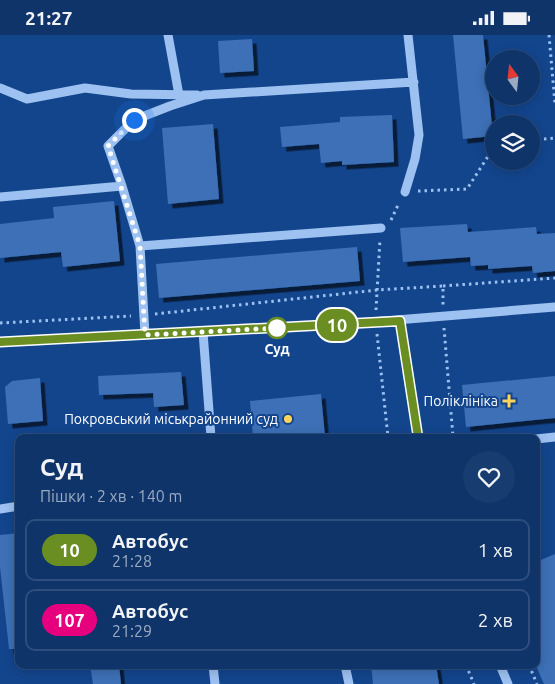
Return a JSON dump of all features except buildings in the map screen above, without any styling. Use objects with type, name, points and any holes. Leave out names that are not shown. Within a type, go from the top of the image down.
[{"type":"street","points":[[168,35],[179,95]]},
{"type":"street","points":[[404,192],[415,159],[418,135],[408,35]]},
{"type":"street","points":[[0,89],[27,99],[85,88],[131,93],[204,95],[414,83]]},
{"type":"street","points":[[145,335],[140,246],[108,146],[134,120],[204,95]]},
{"type":"street","points":[[0,197],[122,186]]},
{"type":"street","points":[[140,246],[381,228]]},
{"type":"street","points":[[0,342],[400,321],[555,307]]},
{"type":"street","points":[[400,321],[418,434]]},
{"type":"street","points":[[203,332],[211,434]]},
{"type":"street","points":[[540,439],[555,437]]},
{"type":"street","points":[[0,509],[15,507]]},
{"type":"street","points":[[213,669],[215,684]]},
{"type":"street","points":[[346,669],[349,684]]},
{"type":"street","points":[[502,669],[508,684]]},
{"type":"path","points":[[549,35],[555,104]]},
{"type":"path","points":[[540,139],[555,137]]},
{"type":"path","points":[[388,434],[375,322],[381,228],[390,222],[404,192],[467,189],[485,161]]},
{"type":"path","points":[[0,323],[144,315],[377,290],[555,278]]},
{"type":"path","points":[[443,286],[453,434]]},
{"type":"path","points":[[468,669],[474,684]]},
{"type":"path","points":[[530,669],[536,684]]},
{"type":"bus line","name":"10","points":[[0,342],[400,321],[418,434]]},
{"type":"place","name":"Суд","points":[[277,328]]},
{"type":"place","name":"Поліклініка","points":[[509,401]]},
{"type":"place","name":"Покровський міськрайонний суд","points":[[288,419]]},
{"type":"route","points":[[134,120],[108,146],[140,246],[145,335],[277,328]]}]
